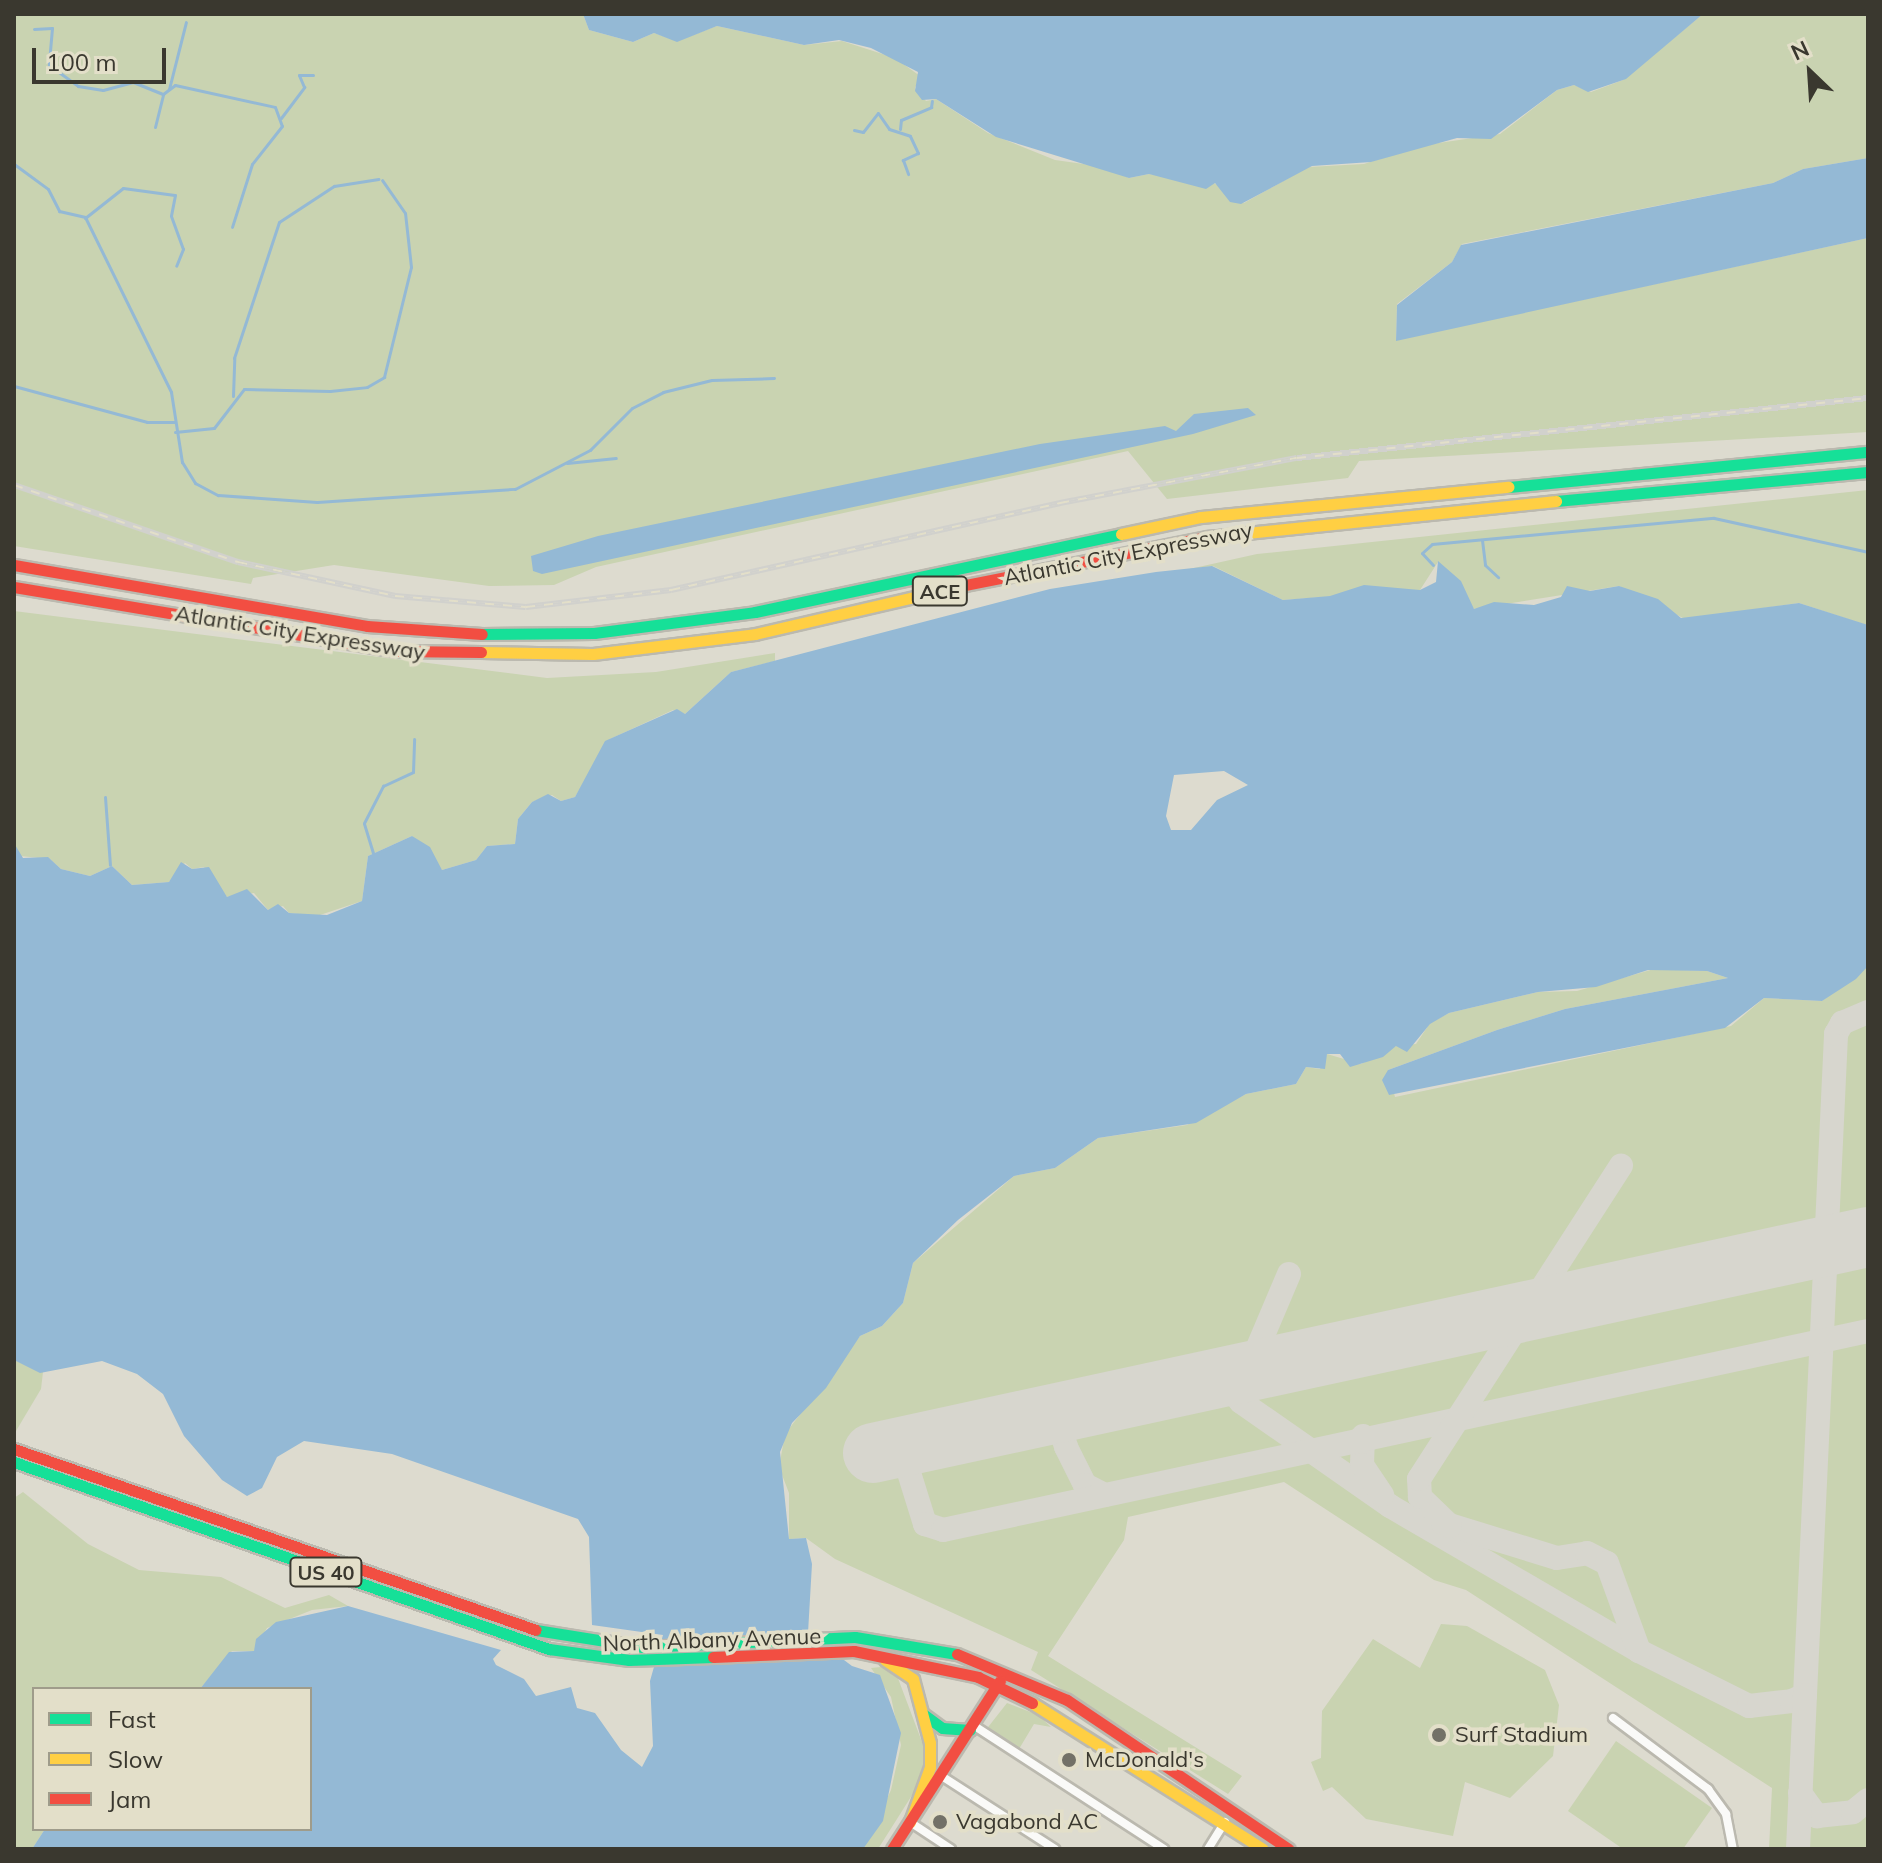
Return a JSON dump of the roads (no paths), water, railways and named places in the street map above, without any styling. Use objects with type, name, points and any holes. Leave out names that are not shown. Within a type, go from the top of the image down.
[{"type":"main road","name":"Atlantic City Expressway","points":[[14,565],[367,626],[497,635],[594,633],[755,612],[1069,541],[1213,516],[1868,452]]},
{"type":"main road","name":"Atlantic City Expressway","points":[[14,587],[397,651],[593,654],[766,632],[1058,564],[1250,530],[1868,472]]},
{"type":"main road","name":"North Albany Avenue","points":[[14,1449],[529,1631],[642,1647],[836,1636],[927,1646],[1007,1671],[1067,1700],[1289,1849]]},
{"type":"main road","name":"North Albany Avenue","points":[[14,1462],[533,1645],[643,1660],[836,1650],[930,1662],[998,1684],[1060,1717],[1263,1849]]},
{"type":"main road","points":[[854,1651],[908,1671],[923,1713],[931,1762],[910,1822]]},
{"type":"main road","points":[[892,1849],[1007,1671]]},
{"type":"main road","points":[[923,1713],[942,1728],[971,1728]]},
{"type":"street","points":[[1613,1718],[1708,1789],[1726,1814],[1733,1849]]},
{"type":"street","points":[[971,1728],[1164,1849]]},
{"type":"street","points":[[940,1775],[1055,1849]]},
{"type":"street","points":[[1208,1849],[1231,1811]]},
{"type":"street","points":[[910,1822],[951,1849]]},
{"type":"water","points":[[583,14],[1703,14],[1626,79],[1588,92],[1574,85],[1557,90],[1491,139],[1457,138],[1371,162],[1312,166],[1241,204],[1230,202],[1215,183],[1206,189],[1149,174],[1129,178],[996,137],[936,99],[922,100],[915,91],[918,72],[871,48],[839,40],[804,45],[717,26],[677,42],[654,33],[633,42],[589,30]]},
{"type":"water","points":[[1868,158],[1868,238],[1396,341],[1397,305],[1452,262],[1461,245],[1773,183],[1803,169]]},
{"type":"water","points":[[1248,408],[1256,415],[1193,434],[542,574],[533,571],[531,556],[598,536],[1040,444],[1165,426],[1176,431],[1194,414]]},
{"type":"water","points":[[1438,561],[1461,581],[1474,609],[1494,602],[1534,605],[1561,597],[1567,586],[1590,591],[1619,586],[1658,599],[1681,618],[1799,603],[1868,625],[1868,966],[1856,979],[1822,1001],[1764,998],[1725,1028],[1389,1095],[1382,1080],[1388,1070],[1497,1030],[1565,1009],[1728,978],[1707,971],[1648,970],[1596,987],[1538,992],[1449,1013],[1430,1024],[1407,1052],[1396,1046],[1383,1057],[1350,1067],[1340,1054],[1327,1054],[1325,1069],[1306,1067],[1296,1084],[1246,1094],[1196,1123],[1098,1138],[1055,1168],[1014,1176],[958,1220],[913,1263],[903,1303],[882,1326],[860,1336],[826,1388],[792,1423],[780,1452],[789,1539],[806,1538],[812,1564],[808,1633],[852,1666],[880,1675],[901,1733],[883,1821],[863,1849],[32,1849],[44,1831],[312,1831],[312,1687],[202,1687],[229,1652],[254,1651],[256,1639],[276,1622],[348,1606],[501,1650],[493,1659],[496,1665],[524,1679],[536,1696],[571,1687],[577,1708],[595,1713],[621,1750],[642,1767],[653,1746],[650,1681],[663,1635],[592,1625],[589,1537],[578,1519],[392,1454],[304,1441],[277,1457],[262,1488],[247,1496],[222,1480],[184,1436],[163,1394],[137,1374],[102,1361],[40,1373],[14,1360],[14,843],[23,858],[48,857],[61,869],[90,876],[112,866],[132,885],[169,882],[181,862],[192,869],[209,867],[227,897],[247,889],[268,910],[278,904],[289,913],[327,915],[362,901],[368,856],[412,836],[430,847],[442,870],[476,860],[487,846],[515,844],[518,819],[532,802],[548,794],[561,801],[575,797],[605,741],[677,709],[685,714],[731,672],[1050,589],[1156,572],[1212,566],[1283,600],[1330,596],[1364,585],[1420,590],[1436,582]],"holes":[[[1224,771],[1248,785],[1217,800],[1191,830],[1171,830],[1166,816],[1174,775]]]},
{"type":"waterway","points":[[169,89],[186,22]]},
{"type":"waterway","points":[[34,29],[52,28],[49,65],[78,86],[103,90],[133,82],[163,94]]},
{"type":"waterway","points":[[281,118],[304,87],[299,75],[313,75]]},
{"type":"waterway","points":[[155,127],[163,94],[175,85],[275,107],[282,126],[252,164],[232,227]]},
{"type":"waterway","points":[[900,129],[901,120],[931,107],[932,101]]},
{"type":"waterway","points":[[854,130],[863,132],[878,113],[889,129],[910,136],[918,153],[903,160],[908,174]]},
{"type":"waterway","points":[[14,164],[48,189],[59,211],[85,217],[171,392],[182,462],[195,483],[218,495],[317,502],[515,489],[590,450],[632,408],[663,392],[712,380],[774,378]]},
{"type":"waterway","points":[[233,396],[234,358],[279,222],[334,186],[378,179]]},
{"type":"waterway","points":[[175,432],[214,428],[244,389],[330,391],[367,387],[384,377],[411,267],[405,213],[382,180]]},
{"type":"waterway","points":[[85,218],[123,188],[175,195],[171,216],[183,249],[176,266]]},
{"type":"waterway","points":[[14,386],[147,422],[174,422]]},
{"type":"waterway","points":[[567,463],[616,458]]},
{"type":"waterway","points":[[1433,565],[1422,553],[1432,544],[1714,518],[1868,552]]},
{"type":"waterway","points":[[1482,540],[1485,565],[1498,577]]},
{"type":"waterway","points":[[373,853],[364,823],[383,786],[413,772],[414,739]]},
{"type":"waterway","points":[[105,797],[110,865]]},
{"type":"railway","points":[[14,485],[238,562],[395,596],[526,607],[671,590],[1060,503],[1297,458],[1868,398]]},
{"type":"place","name":"Surf Stadium","points":[[1439,1735]]},
{"type":"place","name":"McDonald's","points":[[1069,1760]]},
{"type":"place","name":"Vagabond AC","points":[[940,1822]]}]
